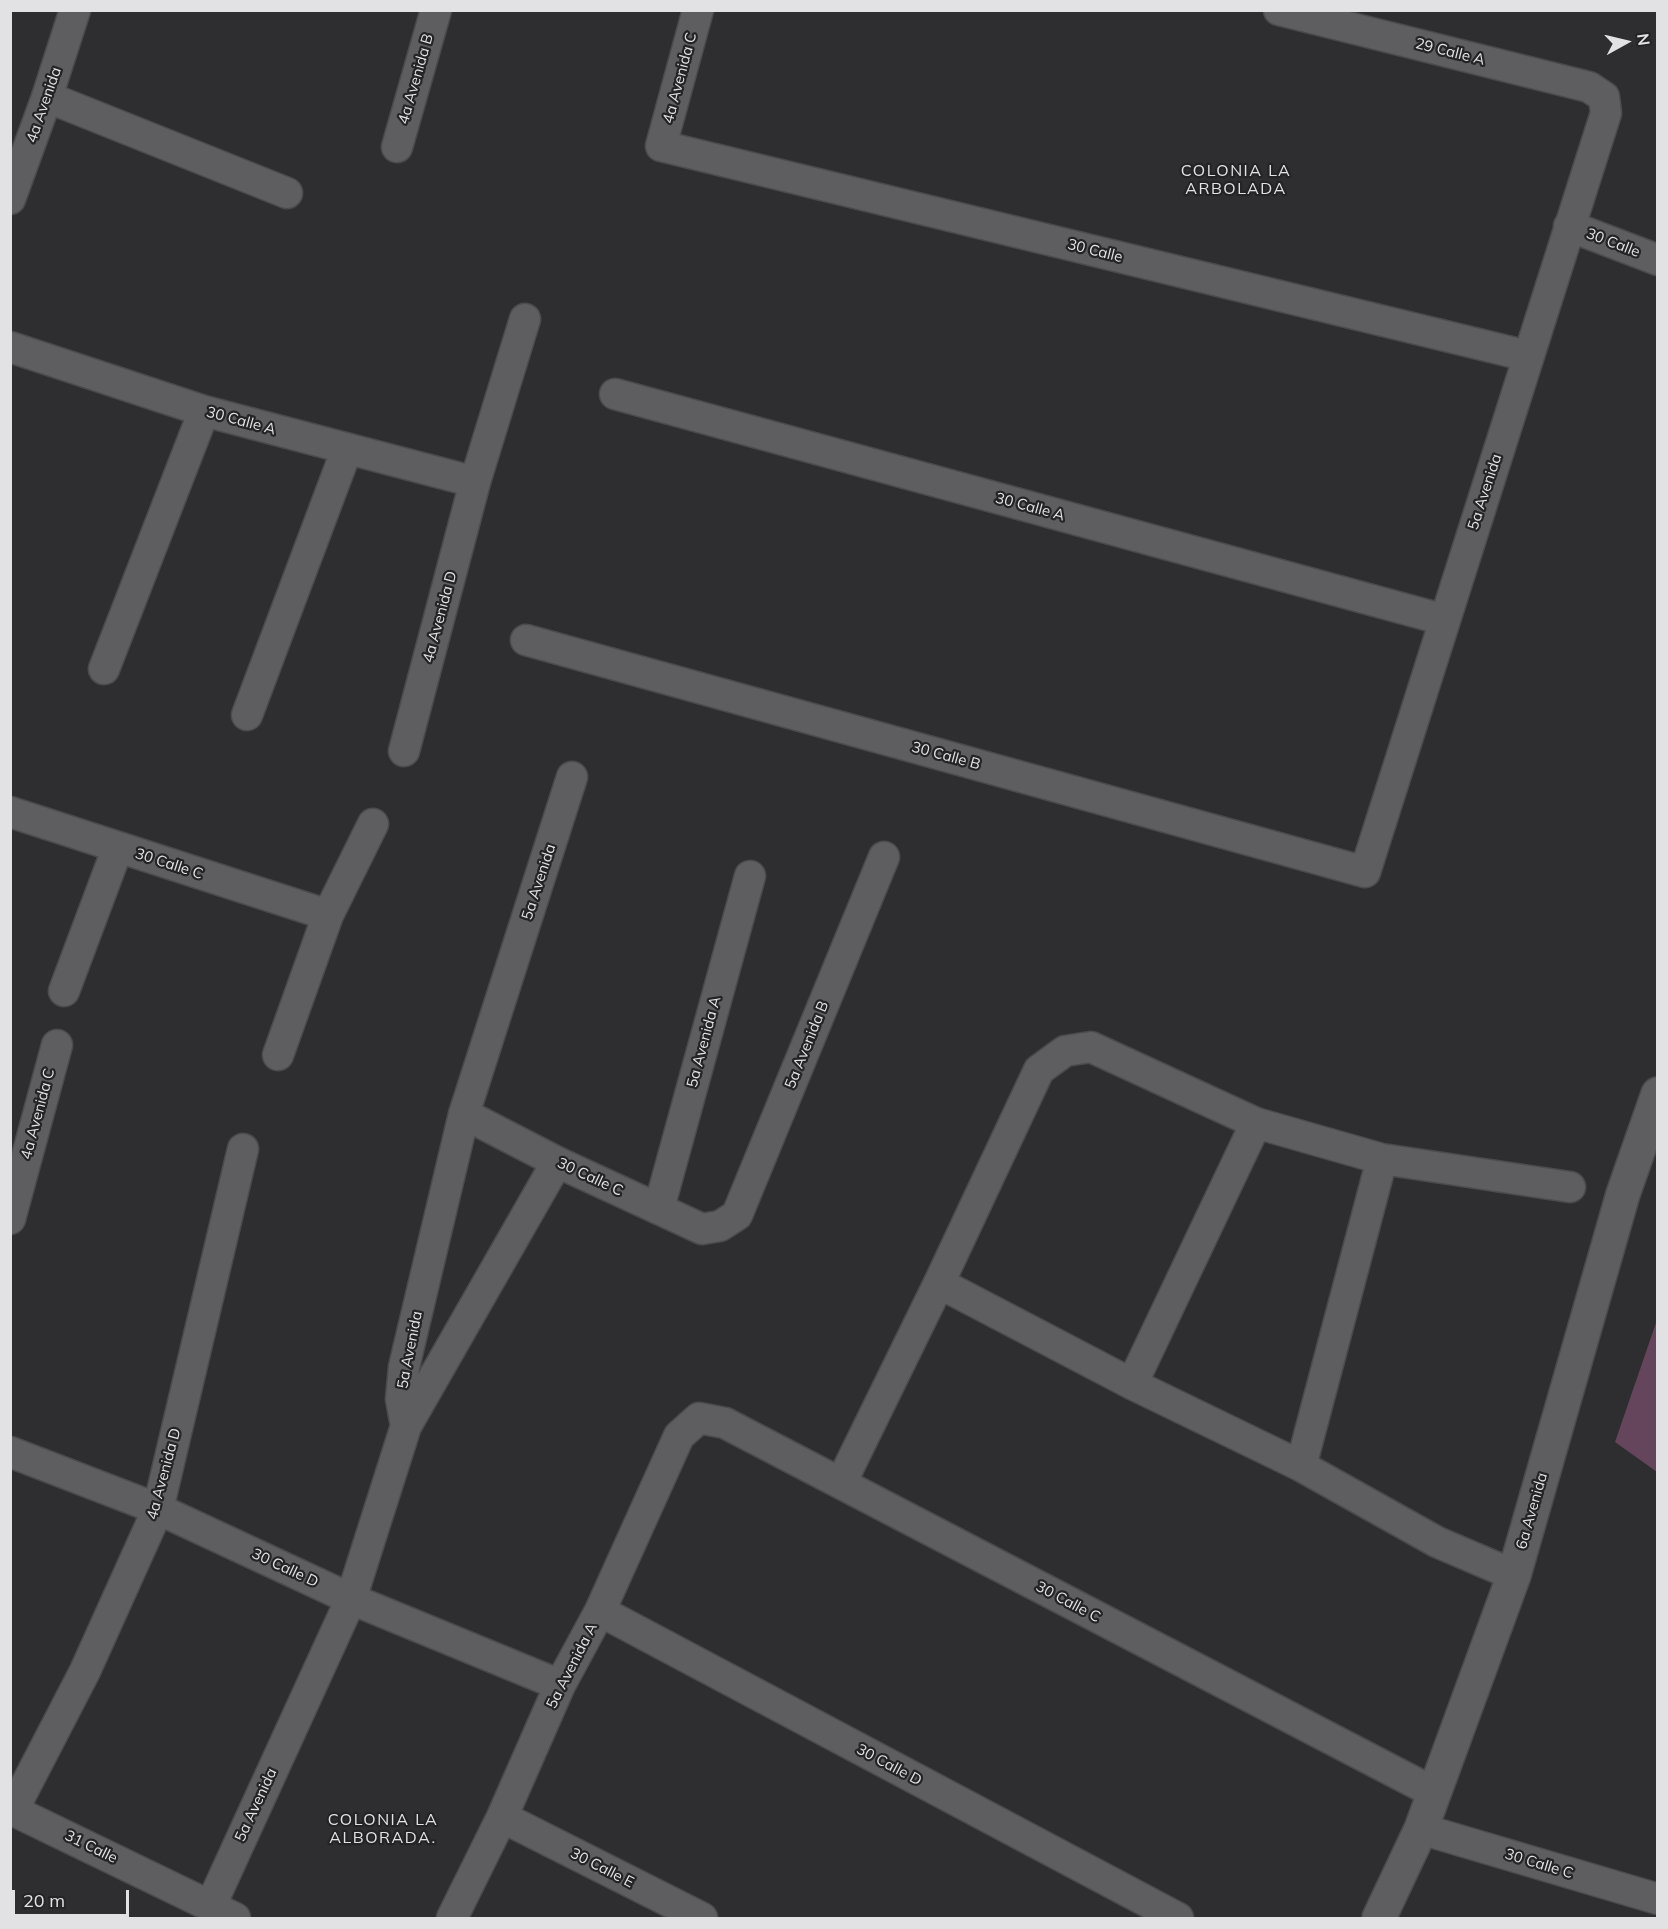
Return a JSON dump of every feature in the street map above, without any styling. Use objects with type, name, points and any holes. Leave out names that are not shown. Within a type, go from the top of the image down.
[{"type":"street","name":"4a Avenida","points":[[13,184],[47,98],[75,10]]},
{"type":"street","name":"4a Avenida B","points":[[397,147],[436,10]]},
{"type":"street","name":"4a Avenida C","points":[[661,146],[698,10]]},
{"type":"street","name":"29 Calle A","points":[[1279,10],[1346,18],[1589,87],[1604,97],[1606,113]]},
{"type":"street","points":[[47,98],[287,193]]},
{"type":"street","name":"5a Avenida","points":[[1365,872],[1606,113]]},
{"type":"street","name":"30 Calle","points":[[661,146],[1528,356]]},
{"type":"street","name":"30 Calle","points":[[1569,226],[1658,260]]},
{"type":"street","name":"4a Avenida D","points":[[404,751],[475,482],[525,319]]},
{"type":"street","name":"30 Calle A","points":[[10,347],[204,411],[475,482]]},
{"type":"street","name":"30 Calle A","points":[[615,393],[1445,620]]},
{"type":"street","points":[[104,669],[204,411]]},
{"type":"street","points":[[248,715],[347,449]]},
{"type":"street","name":"30 Calle B","points":[[526,640],[1365,872]]},
{"type":"street","name":"5a Avenida","points":[[223,1912],[351,1599],[406,1426],[402,1399],[404,1367],[464,1114],[573,777]]},
{"type":"street","name":"30 Calle C","points":[[10,812],[328,915]]},
{"type":"street","points":[[278,1055],[328,915],[373,824]]},
{"type":"street","points":[[64,991],[118,848]]},
{"type":"street","name":"5a Avenida B","points":[[720,1227],[737,1215],[884,857]]},
{"type":"street","name":"5a Avenida A","points":[[659,1208],[750,876]]},
{"type":"street","name":"4a Avenida C","points":[[10,1219],[57,1045]]},
{"type":"street","points":[[841,1484],[1039,1070],[1065,1051],[1091,1047],[1256,1123],[1382,1159],[1570,1187]]},
{"type":"street","name":"6a Avenida","points":[[1379,1918],[1421,1829],[1514,1575],[1623,1194],[1658,1094]]},
{"type":"street","name":"30 Calle C","points":[[464,1114],[557,1162],[702,1229],[720,1227]]},
{"type":"street","points":[[1132,1384],[1256,1123]]},
{"type":"street","name":"4a Avenida D","points":[[12,1809],[85,1671],[158,1509],[243,1149]]},
{"type":"street","points":[[1301,1466],[1382,1159]]},
{"type":"street","points":[[406,1426],[557,1162]]},
{"type":"street","points":[[939,1283],[1132,1384],[1301,1466],[1437,1542],[1514,1575]]},
{"type":"street","name":"30 Calle C","points":[[699,1418],[725,1423],[1435,1793]]},
{"type":"street","name":"5a Avenida A","points":[[452,1918],[502,1817],[560,1685],[600,1611],[679,1437],[699,1418]]},
{"type":"street","name":"30 Calle D","points":[[10,1452],[158,1509],[351,1599],[560,1685]]},
{"type":"street","name":"30 Calle D","points":[[600,1611],[1178,1918]]},
{"type":"street","name":"31 Calle","points":[[12,1809],[223,1912]]},
{"type":"street","name":"30 Calle E","points":[[502,1817],[702,1918]]},
{"type":"street","name":"30 Calle C","points":[[1421,1829],[1658,1899]]},
{"type":"shaded area","points":[[1657,1320],[1657,1472],[1615,1442]]},
{"type":"district","name":"COLONIA LA ARBOLADA","points":[[1236,180]]},
{"type":"district","name":"COLONIA LA ALBORADA.","points":[[383,1829]]}]
